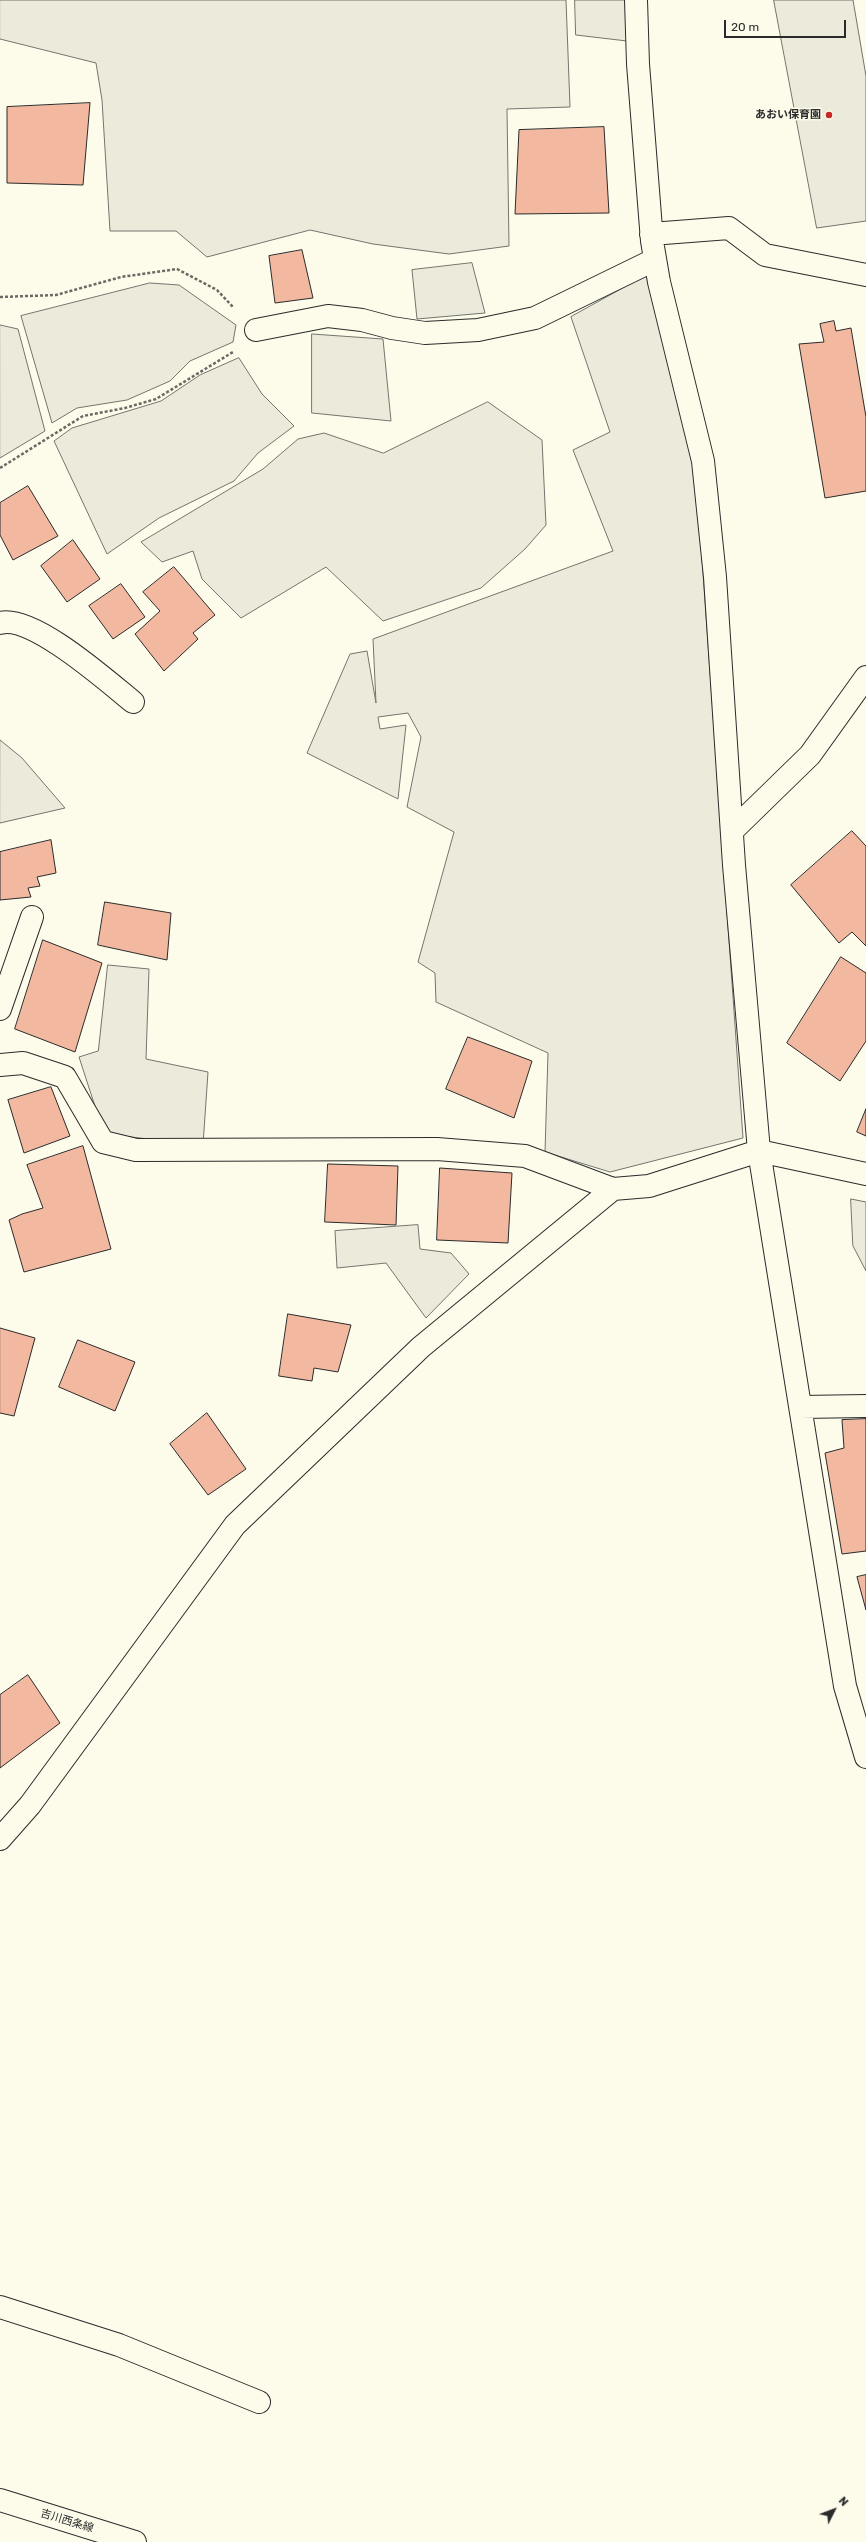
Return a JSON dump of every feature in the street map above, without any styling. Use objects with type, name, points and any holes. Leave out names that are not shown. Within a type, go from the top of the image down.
[{"type":"street","points":[[636,0],[638,64],[654,260],[703,461],[715,578],[732,831],[760,1151],[845,1686],[866,1757]]},
{"type":"street","points":[[651,234],[729,228],[765,255],[866,275]]},
{"type":"street","points":[[256,330],[328,316],[362,320],[392,328],[425,333],[478,330],[535,318],[654,260]]},
{"type":"street","points":[[0,623],[7,621],[25,625],[65,648],[132,702]]},
{"type":"street","points":[[732,831],[810,755],[866,677]]},
{"type":"street","points":[[0,1009],[32,917]]},
{"type":"street","points":[[0,1065],[23,1063],[65,1077],[103,1142],[136,1150],[437,1149],[525,1156],[614,1189],[649,1186],[760,1151],[866,1174]]},
{"type":"street","points":[[0,1839],[30,1805],[235,1525],[421,1347],[614,1189]]},
{"type":"street","points":[[801,1408],[866,1406]]},
{"type":"street","points":[[0,2307],[119,2345],[259,2402]]},
{"type":"street","name":"吉川西条線","points":[[0,2500],[135,2542]]},
{"type":"path","points":[[0,297],[56,295],[121,277],[177,269],[217,290],[256,330],[236,350],[156,399],[125,408],[82,416],[0,468]]},
{"type":"shaded area","points":[[0,0],[566,0],[570,107],[507,109],[509,246],[449,254],[373,244],[310,230],[207,257],[176,231],[110,231],[102,100],[96,63],[0,39]]},
{"type":"shaded area","points":[[575,0],[627,0],[627,41],[576,35]]},
{"type":"shaded area","name":"あおい保育園","points":[[774,0],[853,0],[866,76],[866,221],[817,228]]},
{"type":"shaded area","points":[[472,263],[485,313],[417,319],[412,270]]},
{"type":"shaded area","points":[[647,275],[695,460],[743,1138],[610,1172],[545,1152],[548,1053],[436,1002],[435,973],[418,962],[454,832],[407,807],[421,737],[408,713],[378,717],[380,729],[406,725],[398,799],[307,753],[350,654],[367,651],[376,703],[373,639],[613,551],[573,450],[610,432],[571,317]]},
{"type":"shaded area","points":[[150,283],[179,285],[236,325],[233,342],[190,361],[170,381],[127,400],[77,408],[52,423],[21,316]]},
{"type":"shaded area","points":[[0,325],[18,329],[45,431],[0,458]]},
{"type":"shaded area","points":[[312,334],[383,339],[391,421],[312,413]]},
{"type":"shaded area","points":[[239,358],[262,394],[294,426],[258,453],[234,481],[159,518],[107,554],[54,441],[72,428],[161,401],[200,375]]},
{"type":"shaded area","points":[[488,402],[542,440],[546,525],[525,549],[481,588],[383,621],[326,567],[241,618],[202,579],[193,551],[162,562],[141,542],[263,469],[298,439],[324,433],[383,453]]},
{"type":"shaded area","points":[[0,740],[22,758],[65,808],[0,823]]},
{"type":"shaded area","points":[[108,965],[149,969],[146,1059],[208,1072],[203,1145],[104,1134],[79,1057],[98,1051]]},
{"type":"shaded area","points":[[851,1199],[866,1202],[866,1271],[853,1246]]},
{"type":"shaded area","points":[[418,1225],[420,1249],[451,1253],[469,1274],[426,1318],[386,1263],[337,1268],[335,1231]]},
{"type":"building","points":[[90,103],[83,185],[7,183],[7,107]]},
{"type":"building","points":[[604,127],[609,213],[515,214],[519,130]]},
{"type":"building","points":[[302,250],[313,298],[275,303],[269,256]]},
{"type":"building","points":[[834,321],[836,331],[851,328],[866,417],[866,491],[825,498],[799,344],[824,342],[820,324]]},
{"type":"building","points":[[28,486],[58,536],[13,560],[0,535],[0,503]]},
{"type":"building","points":[[73,540],[100,579],[67,602],[41,566]]},
{"type":"building","points":[[174,567],[215,615],[193,633],[198,639],[164,671],[135,634],[160,611],[143,592]]},
{"type":"building","points":[[121,584],[145,617],[113,639],[89,606]]},
{"type":"building","points":[[852,831],[866,846],[866,946],[852,932],[839,943],[791,885]]},
{"type":"building","points":[[51,840],[56,873],[37,877],[40,886],[28,888],[31,897],[0,900],[0,852]]},
{"type":"building","points":[[105,902],[171,913],[167,960],[98,945]]},
{"type":"building","points":[[43,940],[102,963],[75,1052],[15,1029]]},
{"type":"building","points":[[841,957],[866,973],[866,1041],[840,1081],[787,1043]]},
{"type":"building","points":[[468,1037],[532,1061],[514,1118],[446,1089]]},
{"type":"building","points":[[51,1087],[70,1136],[24,1153],[8,1100]]},
{"type":"building","points":[[866,1109],[866,1136],[857,1132]]},
{"type":"building","points":[[83,1146],[111,1249],[24,1272],[9,1220],[22,1214],[43,1208],[27,1165]]},
{"type":"building","points":[[328,1164],[398,1166],[396,1225],[325,1222]]},
{"type":"building","points":[[440,1168],[512,1173],[508,1243],[437,1240]]},
{"type":"building","points":[[288,1314],[351,1325],[338,1372],[314,1368],[312,1381],[279,1376]]},
{"type":"building","points":[[0,1328],[35,1338],[14,1416],[0,1413]]},
{"type":"building","points":[[78,1340],[135,1362],[115,1411],[59,1387]]},
{"type":"building","points":[[207,1413],[246,1469],[208,1495],[170,1444]]},
{"type":"building","points":[[866,1419],[866,1551],[842,1554],[825,1453],[844,1448],[842,1420]]},
{"type":"building","points":[[866,1575],[866,1610],[857,1577]]},
{"type":"building","points":[[28,1675],[60,1723],[0,1768],[0,1695]]},
{"type":"place","name":"あおい保育園","points":[[829,115]]}]
